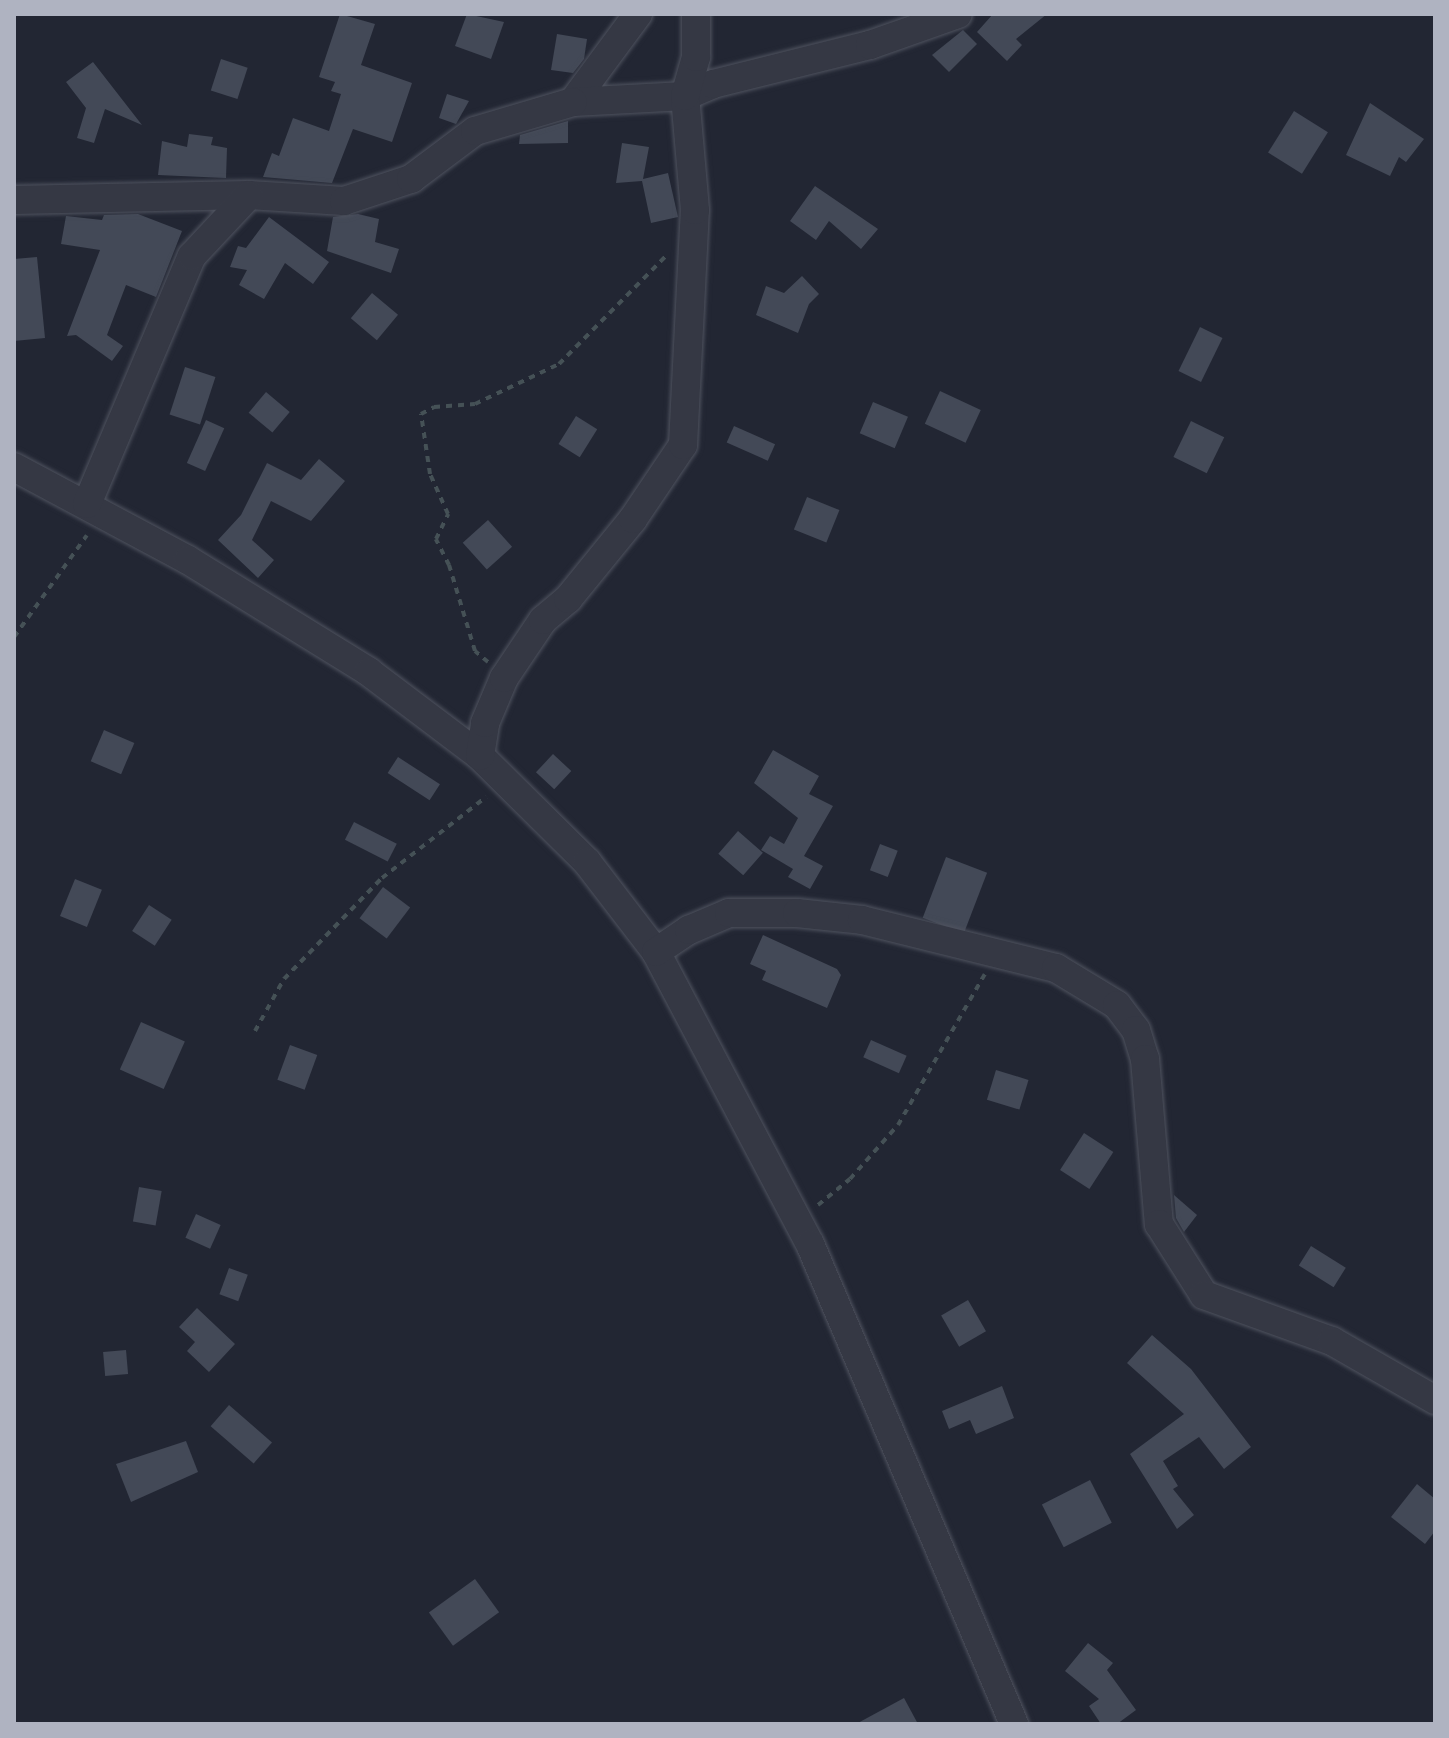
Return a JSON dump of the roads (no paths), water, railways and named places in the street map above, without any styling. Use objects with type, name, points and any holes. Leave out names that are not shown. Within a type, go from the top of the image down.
[{"type":"street","points":[[573,102],[638,14]]},
{"type":"street","points":[[480,756],[485,723],[504,678],[543,620],[568,599],[633,519],[683,445],[688,415],[685,328],[693,237],[685,96],[696,57],[696,14]]},
{"type":"street","points":[[14,200],[249,195],[344,201],[411,179],[475,131],[573,102],[685,96],[713,84],[870,45],[958,14]]},
{"type":"street","points":[[94,509],[192,256],[249,195]]},
{"type":"street","points":[[14,467],[94,509],[369,672],[480,756],[504,784],[587,862],[656,952],[798,1221],[1014,1724]]},
{"type":"street","points":[[656,952],[689,930],[729,913],[784,913],[862,920],[998,951],[1056,968],[1117,1005],[1136,1030],[1145,1059],[1159,1224],[1204,1295],[1332,1341],[1435,1400]]}]
